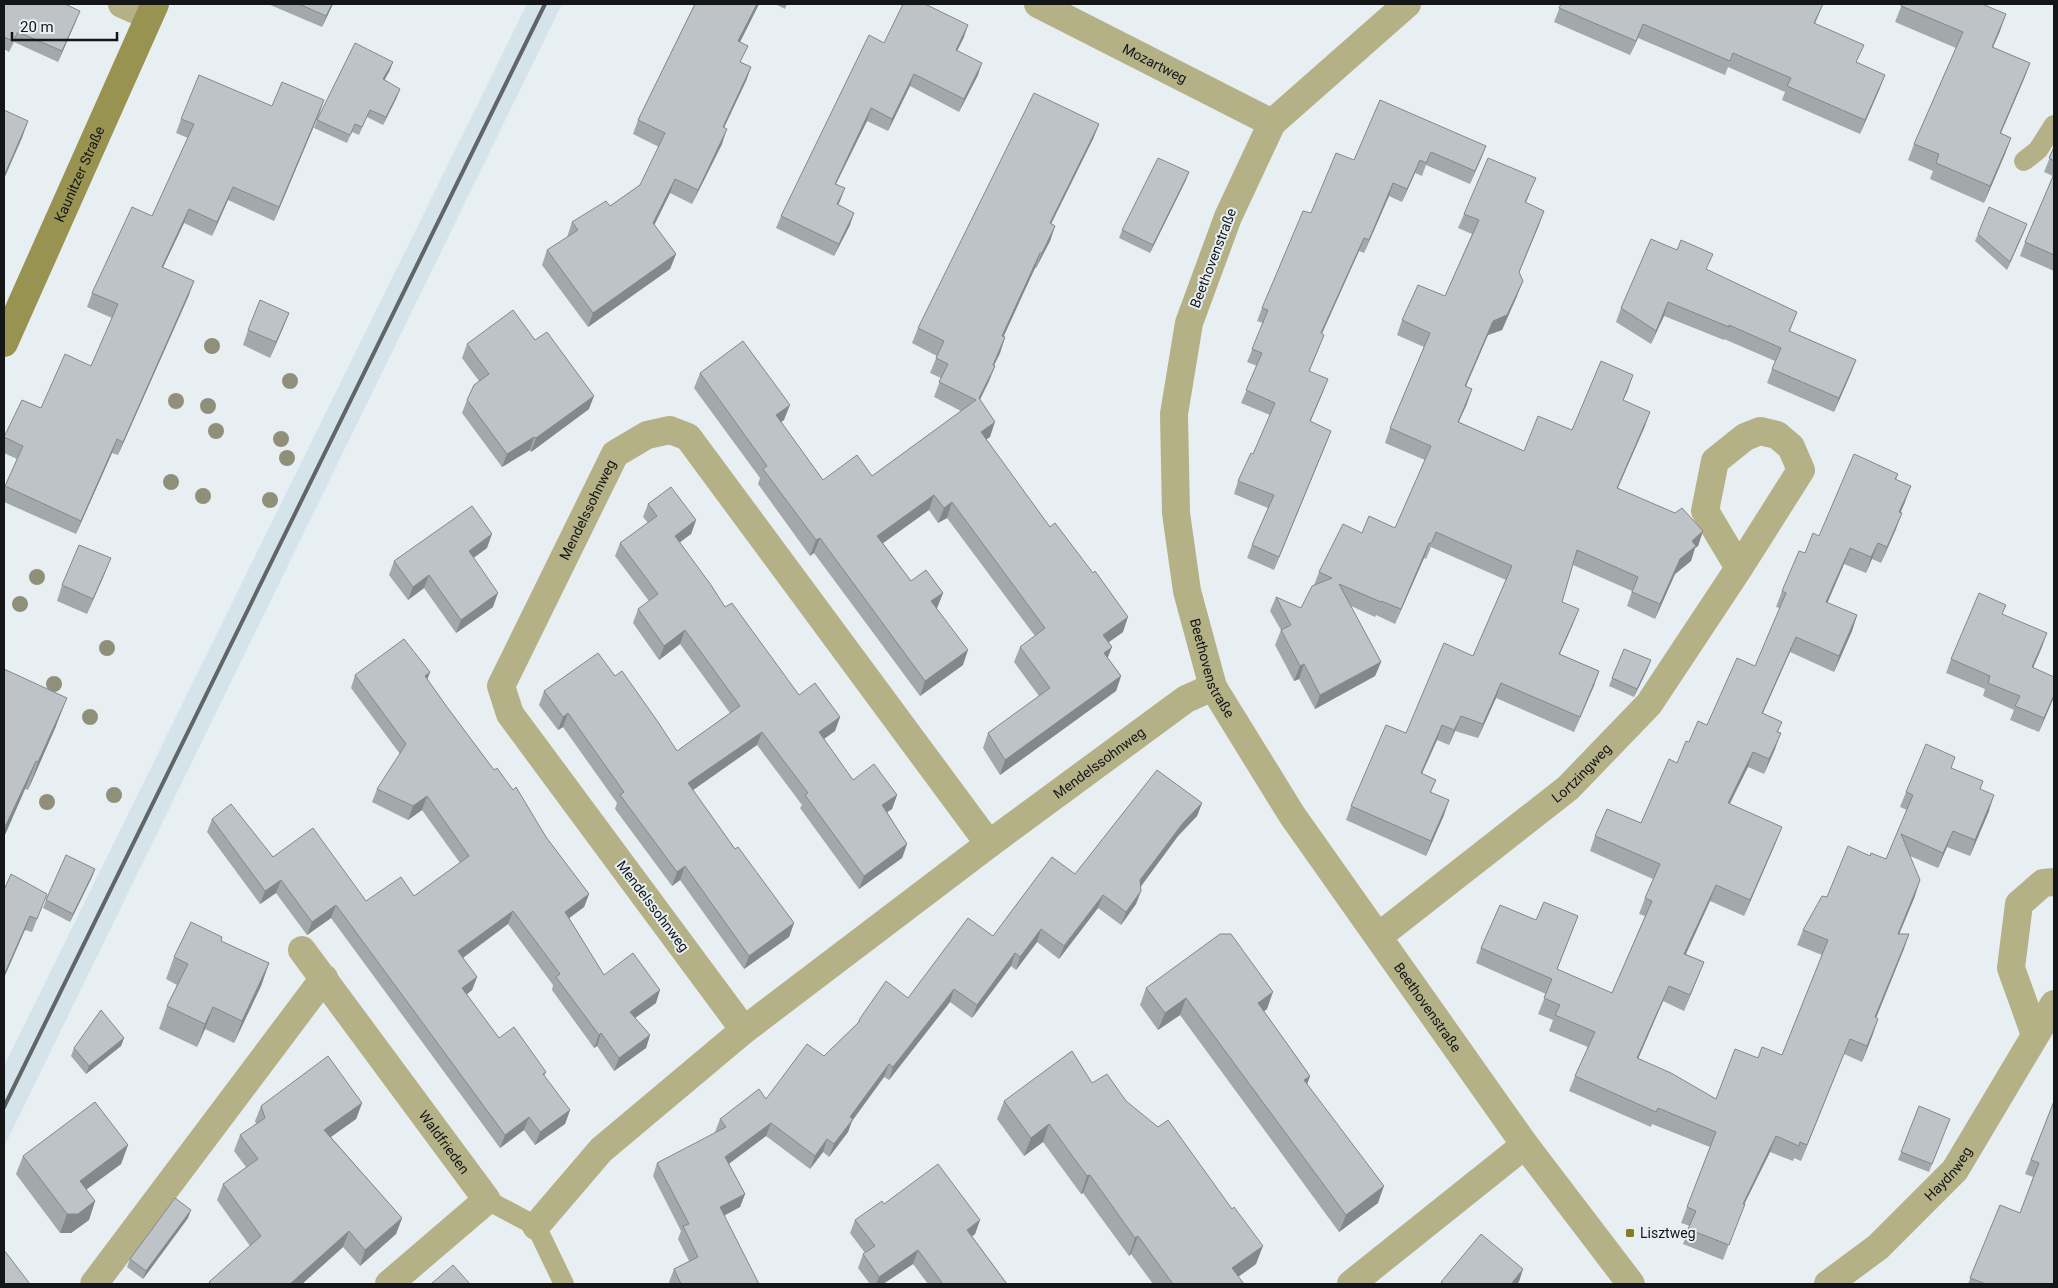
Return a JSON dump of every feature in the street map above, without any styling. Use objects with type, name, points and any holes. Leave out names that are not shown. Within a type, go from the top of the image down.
[{"type":"street","points":[[122,4],[152,10]]},
{"type":"street","name":"Mozartweg","points":[[1038,4],[1272,123]]},
{"type":"street","name":"Beethovenstraße","points":[[1407,4],[1272,123],[1228,217],[1189,323],[1174,414],[1176,514],[1187,591],[1213,687],[1292,815],[1525,1145],[1631,1284]]},
{"type":"street","name":"Kaunitzer Straße","points":[[4,343],[152,10]]},
{"type":"street","name":"Mendelssohnweg","points":[[744,1030],[510,714],[500,686],[615,454],[647,434],[670,430],[688,437],[989,844]]},
{"type":"street","name":"Lortzingweg","points":[[1379,936],[1568,788],[1649,704],[1739,568],[1801,470],[1792,447],[1777,435],[1760,431],[1745,437],[1715,461],[1705,511],[1739,568]]},
{"type":"street","name":"Mendelssohnweg","points":[[536,1226],[601,1150],[744,1030],[989,844],[1186,699],[1213,687]]},
{"type":"street","points":[[2035,1035],[2011,968],[2019,904],[2043,883],[2054,882]]},
{"type":"street","name":"Waldfrieden","points":[[302,950],[488,1200]]},
{"type":"street","points":[[94,1284],[324,978]]},
{"type":"street","name":"Haydnweg","points":[[1828,1284],[1878,1246],[1955,1170],[2054,1004]]},
{"type":"street","points":[[1351,1284],[1525,1145]]},
{"type":"street","points":[[389,1284],[488,1200]]},
{"type":"lane","points":[[2024,161],[2038,150],[2054,125]]},
{"type":"lane","points":[[488,1200],[536,1226],[564,1284]]},
{"type":"shaded area","points":[[527,4],[562,4],[4,1147],[4,1066]]},
{"type":"building","points":[[4,4],[65,4],[80,11],[62,51],[18,32],[13,41],[4,37]]},
{"type":"building","points":[[299,4],[332,4],[326,16]]},
{"type":"building","points":[[695,4],[757,4],[738,41],[748,46],[740,62],[751,67],[723,127],[727,129],[698,190],[675,179],[653,223],[676,254],[593,313],[547,250],[578,230],[572,222],[606,201],[610,206],[640,185],[665,133],[638,120]]},
{"type":"building","points":[[903,4],[925,4],[968,25],[956,50],[982,63],[964,99],[914,74],[892,119],[871,108],[835,184],[845,188],[837,204],[854,213],[839,244],[781,216],[869,35],[884,43]]},
{"type":"building","points":[[1561,4],[1823,4],[1814,23],[1864,45],[1856,62],[1885,75],[1865,120],[1787,86],[1791,78],[1733,53],[1730,61],[1643,24],[1636,41],[1559,8]]},
{"type":"building","points":[[1902,4],[1982,4],[2006,14],[1992,47],[2030,63],[2000,133],[2011,138],[1990,186],[1936,163],[1939,154],[1914,144],[1963,32],[1901,6]]},
{"type":"building","points":[[355,43],[393,62],[383,79],[400,89],[386,117],[370,110],[362,127],[355,124],[350,135],[317,120]]},
{"type":"building","points":[[199,75],[272,106],[282,82],[324,100],[279,207],[233,187],[217,222],[189,209],[162,267],[194,281],[123,442],[117,439],[81,521],[5,486],[23,446],[4,437],[22,400],[41,408],[65,354],[91,366],[118,304],[92,293],[132,207],[152,216],[194,124],[181,119]]},
{"type":"building","points":[[1034,93],[1099,124],[1050,223],[1055,226],[1042,253],[1040,253],[1002,336],[1005,337],[993,365],[995,366],[979,398],[995,422],[981,432],[1050,527],[1055,523],[1093,573],[1095,571],[1128,617],[1103,635],[1112,647],[1104,653],[1121,676],[1005,760],[988,733],[1050,688],[1020,647],[1045,628],[952,502],[944,508],[934,495],[877,536],[911,581],[926,570],[943,593],[931,601],[968,650],[925,681],[820,538],[816,540],[763,469],[767,466],[700,373],[743,341],[790,405],[776,415],[823,480],[857,455],[872,476],[976,400],[939,382],[948,364],[936,358],[944,341],[918,328]]},
{"type":"building","points":[[1380,100],[1486,146],[1475,171],[1431,152],[1426,163],[1420,160],[1407,189],[1393,183],[1369,240],[1364,238],[1321,333],[1324,335],[1309,371],[1328,379],[1310,421],[1331,431],[1279,557],[1252,545],[1274,495],[1238,481],[1251,453],[1253,454],[1275,403],[1246,390],[1262,353],[1252,349],[1268,310],[1262,308],[1303,211],[1311,213],[1336,153],[1354,160]]},
{"type":"building","points":[[4,110],[28,121],[4,176]]},
{"type":"building","points":[[2054,147],[2054,161],[2049,158]]},
{"type":"building","points":[[1158,158],[1189,172],[1153,245],[1122,230]]},
{"type":"building","points":[[1488,158],[1536,178],[1525,202],[1544,211],[1519,272],[1523,281],[1507,315],[1493,321],[1465,386],[1472,389],[1458,422],[1524,451],[1538,416],[1572,430],[1601,361],[1633,375],[1623,400],[1650,412],[1617,488],[1675,513],[1682,508],[1703,531],[1692,541],[1696,546],[1680,559],[1660,604],[1632,592],[1638,577],[1577,550],[1562,602],[1579,609],[1559,654],[1599,671],[1580,717],[1501,683],[1483,724],[1461,716],[1454,730],[1442,725],[1421,773],[1436,780],[1430,792],[1449,800],[1431,841],[1351,806],[1386,725],[1406,733],[1444,643],[1473,656],[1512,566],[1436,532],[1431,544],[1429,543],[1401,609],[1339,584],[1381,662],[1320,695],[1304,664],[1300,666],[1281,630],[1291,625],[1276,597],[1301,608],[1312,586],[1332,578],[1319,572],[1343,524],[1362,533],[1369,516],[1395,528],[1431,446],[1390,428],[1430,333],[1402,320],[1418,285],[1445,296],[1479,220],[1464,214]]},
{"type":"building","points":[[2054,174],[2054,255],[2025,242]]},
{"type":"building","points":[[1989,207],[2027,224],[2010,262],[1978,234]]},
{"type":"building","points":[[1651,239],[1677,250],[1681,240],[1713,254],[1706,269],[1797,312],[1789,331],[1856,360],[1839,398],[1772,369],[1781,348],[1729,325],[1729,327],[1668,302],[1656,331],[1621,308]]},
{"type":"building","points":[[260,300],[289,313],[276,342],[248,330]]},
{"type":"building","points":[[513,310],[535,340],[547,332],[594,396],[536,438],[534,437],[507,454],[467,400],[474,385],[489,374],[467,344]]},
{"type":"building","points":[[1854,454],[1898,474],[1895,479],[1911,486],[1899,512],[1902,513],[1887,547],[1878,543],[1871,557],[1850,548],[1826,602],[1857,615],[1839,656],[1796,637],[1762,713],[1782,722],[1777,732],[1781,733],[1769,759],[1753,752],[1728,803],[1782,827],[1750,900],[1716,885],[1684,954],[1704,962],[1690,995],[1669,986],[1637,1058],[1671,1073],[1716,1099],[1735,1049],[1758,1058],[1762,1047],[1782,1055],[1828,940],[1803,930],[1822,896],[1827,897],[1848,846],[1870,856],[1871,853],[1886,859],[1913,795],[1906,792],[1926,744],[1955,757],[1951,768],[1983,781],[1980,789],[1994,795],[1975,840],[1953,831],[1943,853],[1901,834],[1920,880],[1898,934],[1909,934],[1875,1017],[1878,1019],[1867,1046],[1850,1039],[1807,1145],[1800,1142],[1799,1146],[1776,1136],[1743,1204],[1745,1204],[1729,1245],[1688,1229],[1696,1211],[1687,1207],[1716,1132],[1658,1108],[1656,1112],[1575,1076],[1595,1032],[1555,1015],[1560,1005],[1544,998],[1552,979],[1481,948],[1500,905],[1536,920],[1544,902],[1578,916],[1557,969],[1612,993],[1652,901],[1645,898],[1660,864],[1595,836],[1607,809],[1641,823],[1669,759],[1677,763],[1686,741],[1689,742],[1698,721],[1707,725],[1737,658],[1755,666],[1786,593],[1782,591],[1799,551],[1805,553],[1813,533],[1819,536]]},
{"type":"building","points":[[671,487],[696,520],[675,536],[725,607],[732,603],[799,695],[815,683],[840,717],[819,732],[853,780],[874,764],[897,795],[882,805],[907,844],[864,876],[805,795],[808,793],[762,732],[688,783],[735,849],[738,847],[794,923],[749,956],[685,866],[677,872],[620,795],[624,792],[568,713],[563,717],[544,691],[598,653],[615,676],[622,671],[677,751],[740,706],[685,630],[664,646],[638,609],[658,594],[620,543],[657,516],[648,504]]},
{"type":"building","points":[[472,506],[492,534],[469,551],[498,593],[461,620],[429,575],[413,587],[394,561]]},
{"type":"building","points":[[79,545],[111,558],[93,599],[62,585]]},
{"type":"building","points":[[1979,593],[2006,605],[2002,614],[2047,633],[2032,667],[2054,677],[2054,695],[2044,718],[2015,706],[2020,696],[1988,683],[1990,676],[1951,659]]},
{"type":"building","points":[[404,639],[430,672],[425,676],[447,707],[494,770],[497,768],[513,790],[516,787],[546,837],[589,894],[565,912],[604,975],[633,953],[660,990],[630,1012],[650,1035],[619,1058],[601,1033],[599,1035],[556,977],[560,974],[513,911],[458,951],[477,977],[462,988],[499,1038],[514,1027],[546,1072],[543,1074],[570,1110],[540,1132],[529,1117],[505,1135],[336,905],[312,922],[281,880],[265,891],[212,819],[231,804],[273,857],[313,828],[366,901],[401,877],[414,896],[469,856],[427,796],[413,806],[377,789],[406,744],[355,675]]},
{"type":"building","points":[[1624,649],[1651,660],[1637,689],[1612,678]]},
{"type":"building","points":[[4,669],[67,698],[38,762],[36,761],[6,825],[4,824]]},
{"type":"building","points":[[1157,770],[1202,803],[1183,823],[1140,880],[1141,891],[1126,912],[1103,895],[1064,946],[1041,929],[1020,957],[1015,953],[977,1005],[954,989],[893,1067],[889,1064],[850,1117],[853,1119],[834,1144],[827,1139],[815,1156],[771,1123],[725,1157],[745,1194],[720,1207],[759,1284],[681,1284],[674,1269],[698,1257],[683,1226],[689,1224],[657,1163],[726,1127],[720,1119],[759,1089],[766,1099],[807,1044],[824,1056],[860,1021],[886,981],[908,998],[968,918],[993,936],[1052,857],[1075,874]]},
{"type":"building","points":[[66,855],[95,869],[73,914],[46,900]]},
{"type":"building","points":[[11,874],[47,894],[37,919],[30,916],[4,975],[4,890]]},
{"type":"building","points":[[191,922],[222,937],[221,941],[269,963],[242,1021],[213,1007],[205,1024],[167,1006],[188,964],[174,957]]},
{"type":"building","points":[[1220,934],[1231,934],[1273,992],[1258,1003],[1310,1076],[1304,1080],[1384,1186],[1346,1215],[1186,998],[1165,1013],[1146,988]]},
{"type":"building","points":[[101,1010],[124,1038],[89,1066],[74,1048]]},
{"type":"building","points":[[1072,1051],[1092,1083],[1107,1074],[1126,1101],[1158,1127],[1168,1120],[1232,1209],[1234,1207],[1263,1246],[1232,1268],[1244,1284],[1173,1284],[1138,1236],[1135,1238],[1090,1175],[1087,1176],[1049,1124],[1031,1138],[1004,1101]]},
{"type":"building","points":[[328,1056],[362,1103],[324,1130],[402,1218],[365,1250],[349,1231],[290,1284],[211,1284],[209,1282],[261,1236],[223,1184],[258,1159],[240,1135],[265,1118],[261,1106]]},
{"type":"building","points":[[2054,1101],[2054,1284],[1986,1284],[1970,1278],[2000,1205],[2020,1213],[2039,1163],[2031,1160]]},
{"type":"building","points":[[95,1102],[128,1145],[80,1181],[95,1201],[78,1214],[67,1214],[23,1156]]},
{"type":"building","points":[[1919,1106],[1950,1119],[1932,1164],[1901,1152]]},
{"type":"building","points":[[938,1164],[980,1220],[967,1230],[1007,1284],[943,1284],[918,1250],[879,1277],[863,1254],[875,1246],[855,1220],[882,1201],[884,1204]]},
{"type":"building","points":[[175,1198],[191,1210],[146,1271],[130,1259]]},
{"type":"building","points":[[1481,1234],[1523,1269],[1511,1284],[1444,1284],[1441,1282]]},
{"type":"building","points":[[4,1250],[30,1284],[4,1284]]},
{"type":"building","points":[[453,1265],[470,1284],[431,1284]]},
{"type":"railway","points":[[4,1107],[545,4]]},
{"type":"place","name":"Lisztweg","points":[[1630,1233]]}]
